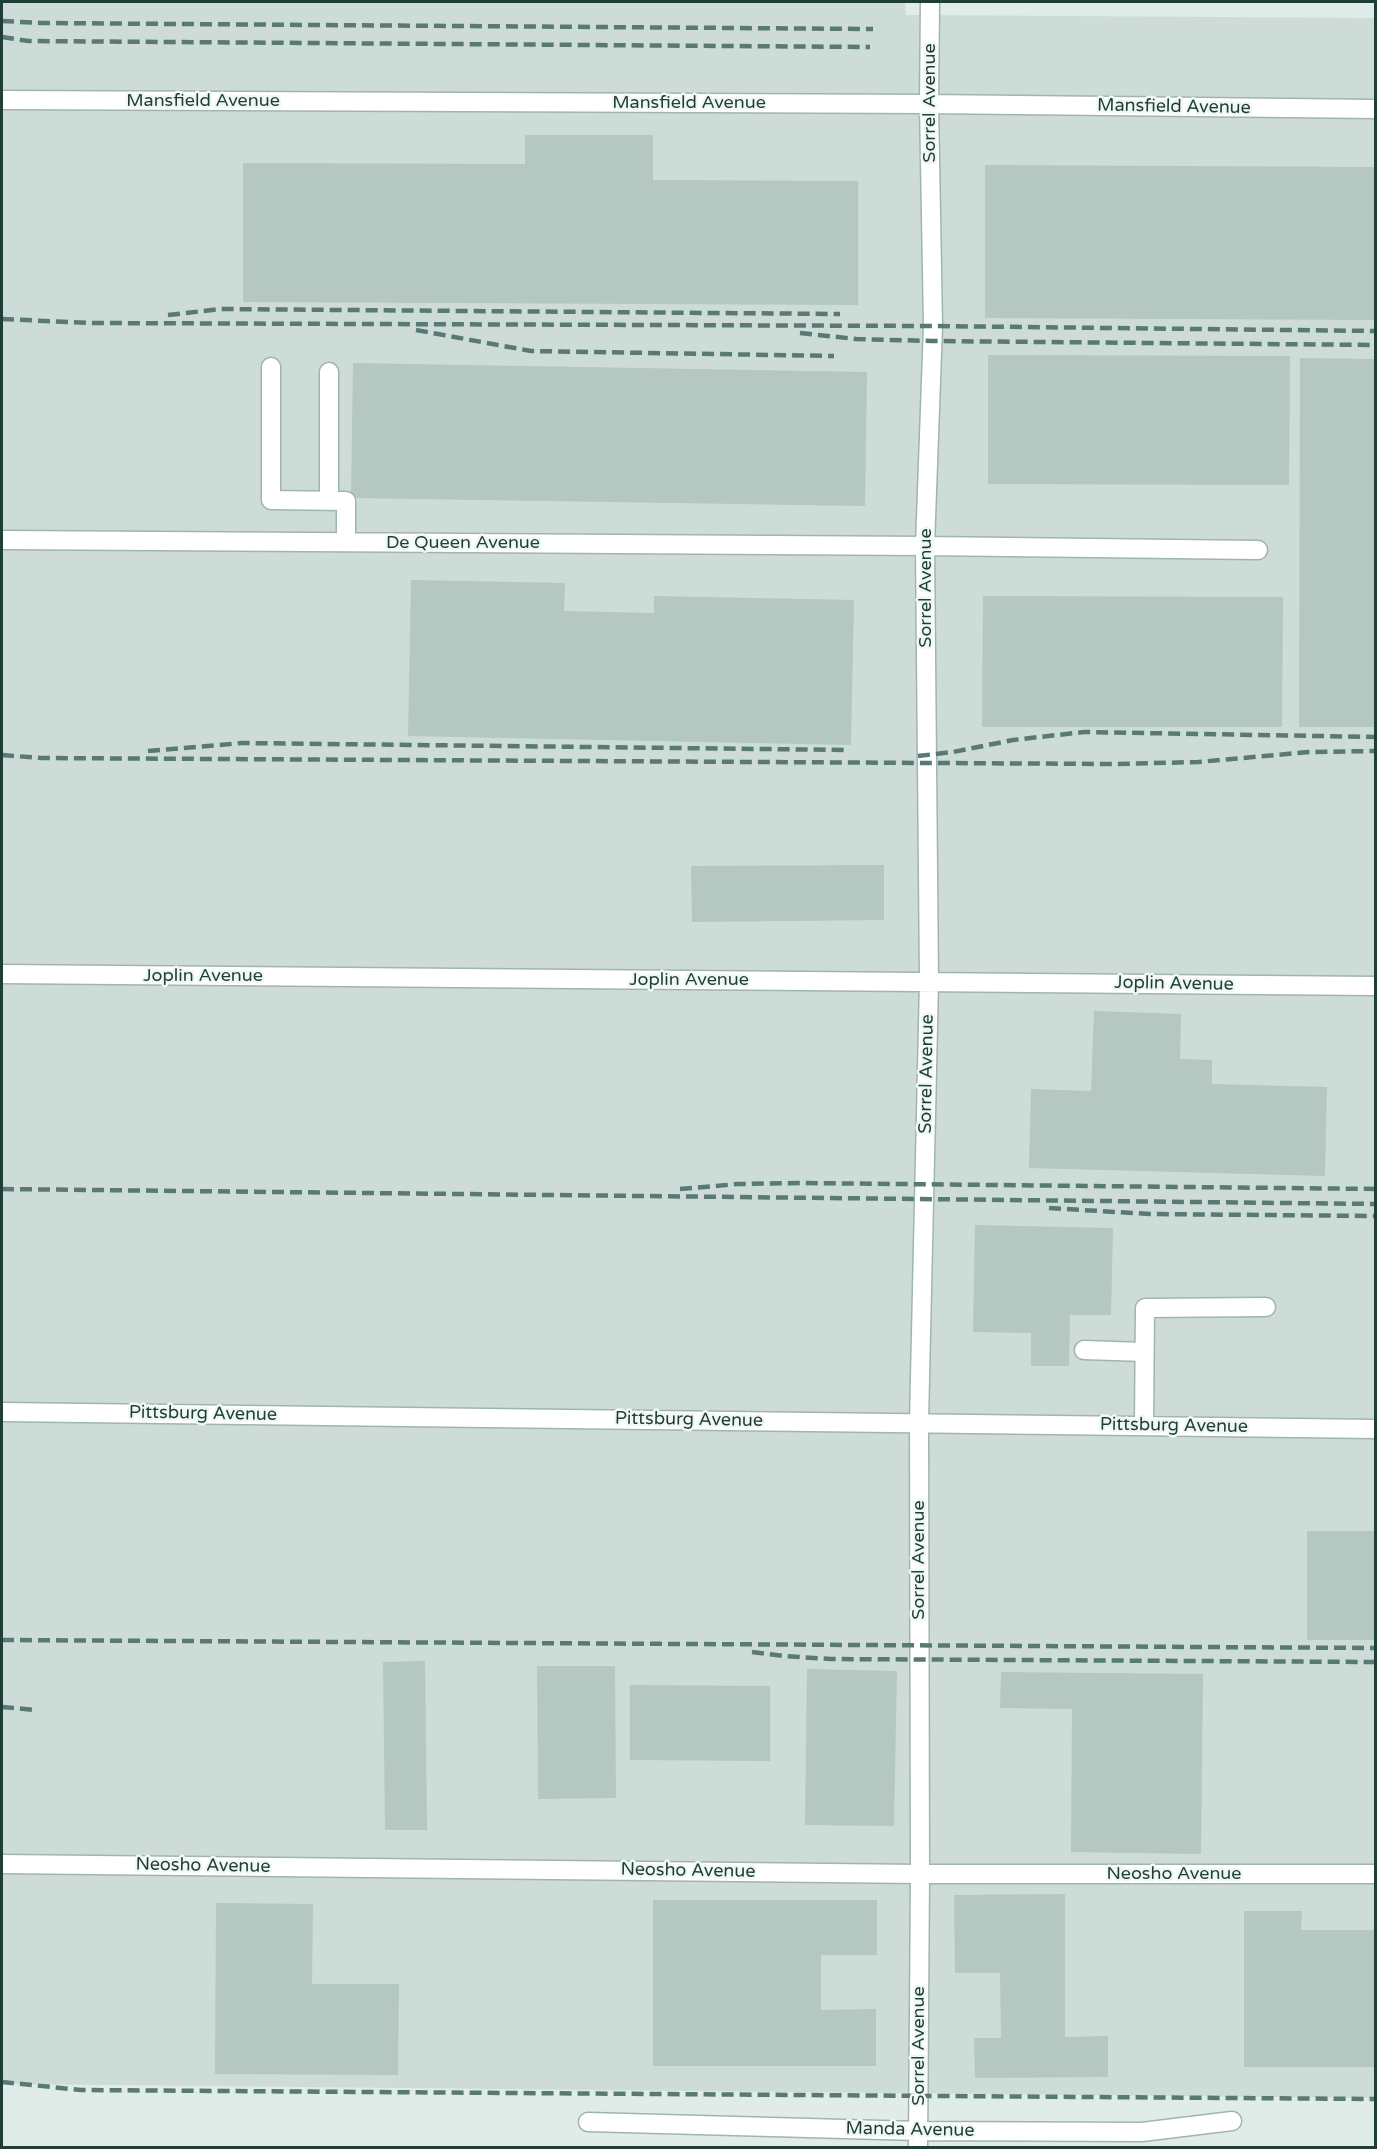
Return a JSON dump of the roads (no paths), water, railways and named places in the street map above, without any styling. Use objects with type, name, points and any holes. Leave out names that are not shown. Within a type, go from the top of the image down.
[{"type":"street","name":"Sorrel Avenue","points":[[918,2139],[919,1422],[929,982],[925,546],[933,326],[929,104],[930,2]]},
{"type":"street","name":"Mansfield Avenue","points":[[2,100],[929,104],[1376,109]]},
{"type":"street","points":[[271,367],[271,500],[346,501],[346,542]]},
{"type":"street","points":[[329,372],[329,501]]},
{"type":"street","name":"De Queen Avenue","points":[[2,540],[1258,550]]},
{"type":"street","name":"Joplin Avenue","points":[[2,974],[1376,986]]},
{"type":"street","points":[[1144,1425],[1145,1308],[1266,1307]]},
{"type":"street","points":[[1084,1350],[1144,1352]]},
{"type":"street","name":"Pittsburg Avenue","points":[[2,1412],[1376,1429]]},
{"type":"street","name":"Neosho Avenue","points":[[2,1864],[920,1874],[1376,1874]]},
{"type":"street","name":"Manda Avenue","points":[[588,2122],[918,2139],[1142,2132],[1232,2121]]},
{"type":"railway","points":[[2,21],[873,29]]},
{"type":"railway","points":[[2,37],[28,41],[870,47]]},
{"type":"railway","points":[[168,315],[221,309],[840,314]]},
{"type":"railway","points":[[2,319],[90,323],[933,326],[1376,331]]},
{"type":"railway","points":[[416,330],[531,351],[834,356]]},
{"type":"railway","points":[[800,333],[856,339],[932,341],[1376,345]]},
{"type":"railway","points":[[918,756],[953,752],[1013,740],[1084,732],[1376,737]]},
{"type":"railway","points":[[148,751],[242,743],[849,750]]},
{"type":"railway","points":[[2,755],[41,758],[1115,764],[1198,762],[1309,752],[1376,751]]},
{"type":"railway","points":[[680,1189],[738,1184],[805,1183],[1376,1189]]},
{"type":"railway","points":[[2,1189],[1376,1204]]},
{"type":"railway","points":[[1049,1208],[1150,1214],[1376,1216]]},
{"type":"railway","points":[[2,1640],[1376,1648]]},
{"type":"railway","points":[[752,1652],[830,1659],[1376,1662]]},
{"type":"railway","points":[[2,1707],[36,1710]]},
{"type":"railway","points":[[2,2082],[81,2090],[1376,2099]]}]
